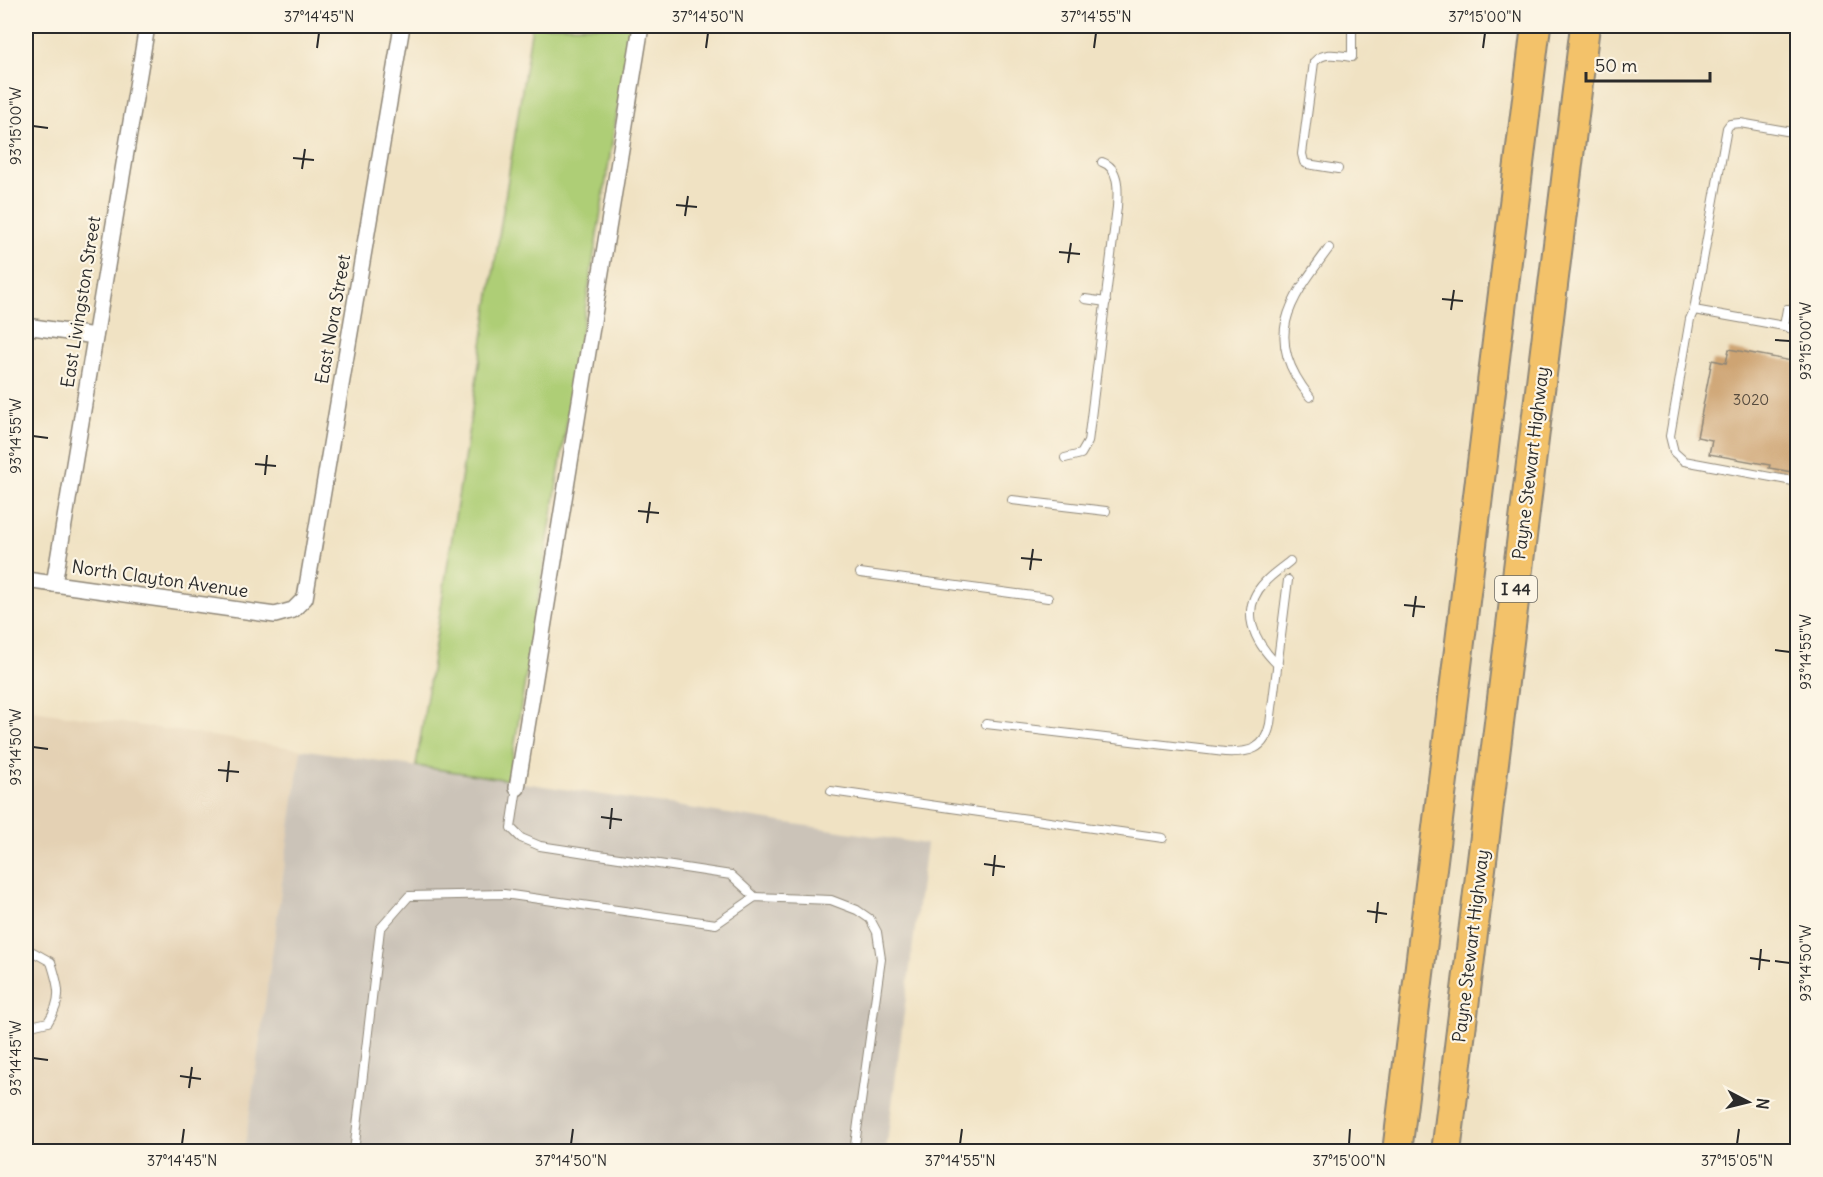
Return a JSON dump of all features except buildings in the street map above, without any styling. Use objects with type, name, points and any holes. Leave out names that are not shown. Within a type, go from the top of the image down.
[{"type":"highway","points":[[1397,1152],[1536,26]]},
{"type":"highway","name":"Payne Stewart Highway","points":[[1446,1152],[1585,26]]},
{"type":"street","name":"East Livingston Street","points":[[54,584],[147,26]]},
{"type":"street","name":"East Nora Street","points":[[289,612],[301,603],[307,592],[402,26]]},
{"type":"street","points":[[517,788],[641,26]]},
{"type":"street","points":[[26,326],[95,336]]},
{"type":"street","name":"North Clayton Avenue","points":[[26,580],[275,615],[289,612]]},
{"type":"lane","points":[[1338,169],[1304,162],[1312,67],[1317,58],[1322,55],[1352,57],[1353,26]]},
{"type":"lane","points":[[1797,133],[1740,123],[1730,124],[1727,128],[1670,436],[1674,452],[1684,461],[1797,482]]},
{"type":"lane","points":[[1065,458],[1081,454],[1088,442],[1118,207],[1116,178],[1111,168],[1102,162]]},
{"type":"lane","points":[[1310,397],[1290,368],[1284,341],[1286,325],[1296,295],[1329,248]]},
{"type":"lane","points":[[1084,299],[1106,302]]},
{"type":"lane","points":[[1694,309],[1784,326],[1794,330]]},
{"type":"lane","points":[[1784,326],[1787,309],[1797,311]]},
{"type":"lane","points":[[1012,500],[1106,511]]},
{"type":"lane","points":[[1278,665],[1264,652],[1255,636],[1251,617],[1252,607],[1265,581],[1290,561]]},
{"type":"lane","points":[[860,573],[1048,598]]},
{"type":"lane","points":[[986,724],[1225,752],[1244,752],[1261,745],[1268,735],[1288,580]]},
{"type":"lane","points":[[517,788],[511,828],[521,838],[540,846],[731,875],[754,897]]},
{"type":"lane","points":[[831,791],[1163,838]]},
{"type":"lane","points":[[354,1152],[380,929],[409,896],[504,894],[716,924],[754,897],[831,900],[857,910],[870,919],[877,932],[881,959],[854,1152]]},
{"type":"lane","points":[[26,955],[33,952],[51,962],[59,987],[57,1009],[48,1022],[31,1026],[26,1022]]},
{"type":"shaded area","points":[[26,709],[301,749],[244,1151],[26,1152]]},
{"type":"shaded area","points":[[301,749],[926,844],[886,1151],[244,1152]]},
{"type":"green space","points":[[532,26],[631,26],[509,780],[416,766]]}]
